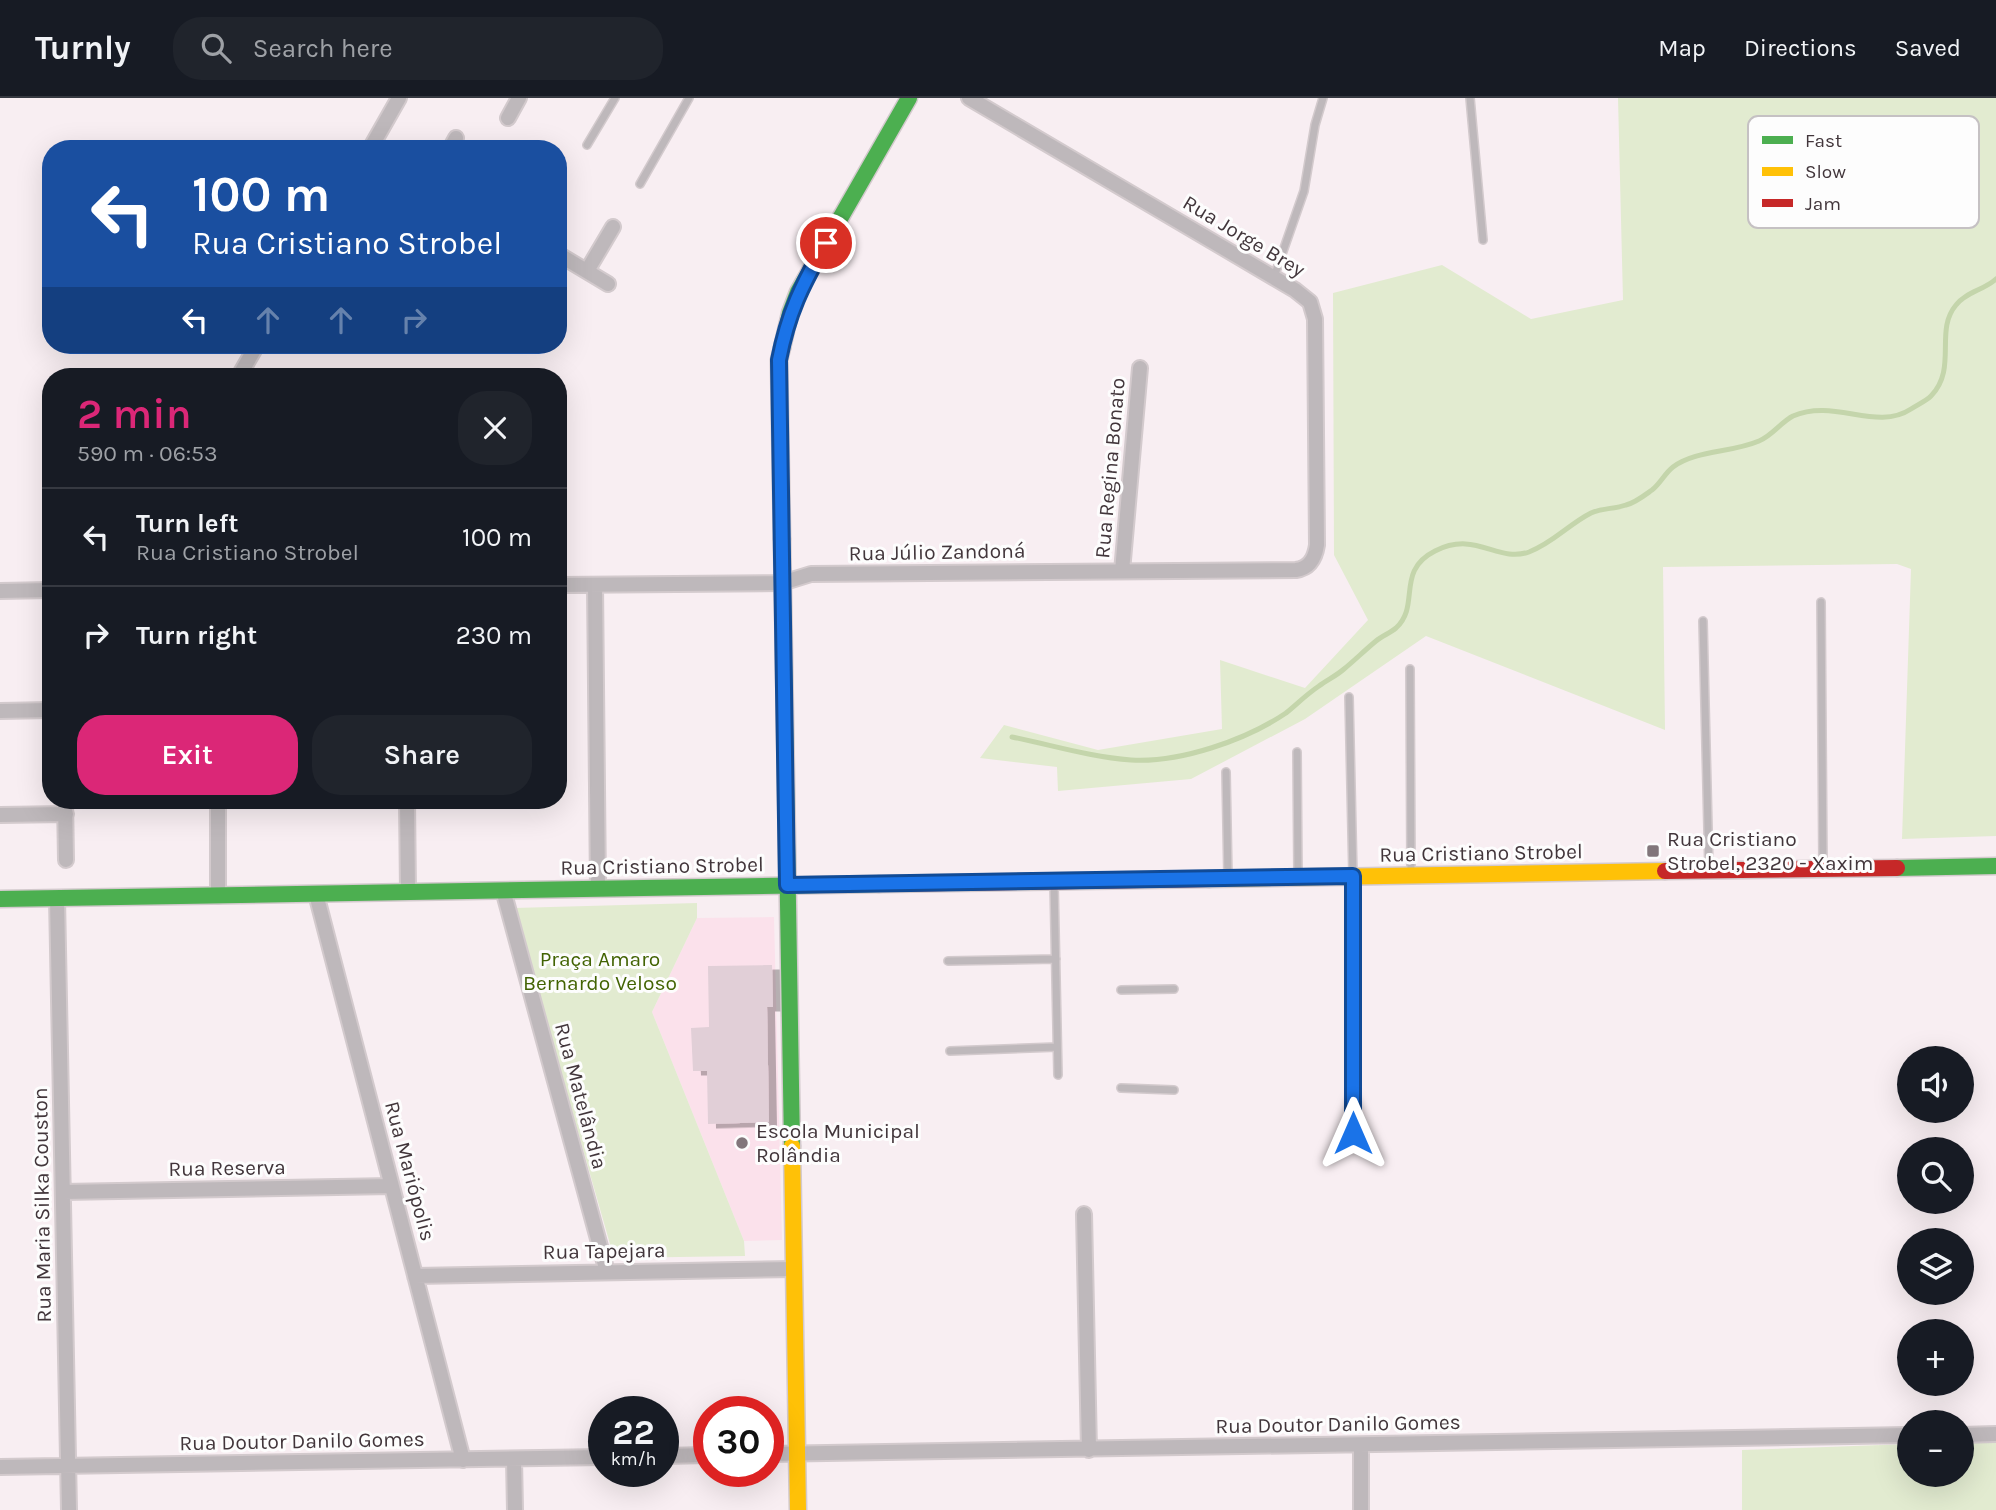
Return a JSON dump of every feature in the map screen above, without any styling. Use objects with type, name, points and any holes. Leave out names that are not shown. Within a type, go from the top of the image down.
[{"type":"main road","points":[[798,1510],[779,382],[783,337],[798,292],[908,98]]},
{"type":"main road","name":"Rua Cristiano Strobel","points":[[0,899],[1996,866]]},
{"type":"street","points":[[377,140],[399,98]]},
{"type":"street","points":[[508,118],[519,98]]},
{"type":"street","name":"Rua Jorge Brey","points":[[969,98],[1304,295],[1314,310],[1317,545],[1313,559]]},
{"type":"street","points":[[587,271],[613,227]]},
{"type":"street","points":[[567,259],[608,284]]},
{"type":"street","name":"Rua Regina Bonato","points":[[1122,571],[1140,368]]},
{"type":"street","name":"Rua Júlio Zandoná","points":[[567,586],[782,583],[811,574],[1296,570],[1308,565],[1313,559]]},
{"type":"street","points":[[595,585],[598,889]]},
{"type":"street","points":[[0,591],[42,590]]},
{"type":"street","points":[[0,711],[42,710]]},
{"type":"street","points":[[0,815],[50,809]]},
{"type":"street","points":[[66,809],[66,860]]},
{"type":"street","points":[[218,809],[218,896]]},
{"type":"street","points":[[407,809],[408,892]]},
{"type":"street","points":[[1353,876],[1353,1133]]},
{"type":"street","name":"Rua Matelândia","points":[[503,890],[607,1272]]},
{"type":"street","name":"Rua Mariópolis","points":[[316,894],[463,1460]]},
{"type":"street","name":"Rua Maria Silka Couston","points":[[57,898],[69,1510]]},
{"type":"street","name":"Rua Reserva","points":[[62,1192],[392,1186]]},
{"type":"street","points":[[1084,1214],[1090,1450]]},
{"type":"street","name":"Rua Tapejara","points":[[415,1276],[794,1269]]},
{"type":"street","points":[[1974,1434],[1996,1434]]},
{"type":"street","name":"Rua Doutor Danilo Gomes","points":[[784,1454],[1897,1435]]},
{"type":"street","points":[[1361,1444],[1361,1510]]},
{"type":"street","name":"Rua Doutor Danilo Gomes","points":[[0,1467],[588,1457]]},
{"type":"street","points":[[514,1459],[515,1510]]},
{"type":"lane","points":[[587,145],[615,98]]},
{"type":"lane","points":[[640,184],[689,98]]},
{"type":"lane","points":[[1274,277],[1304,191],[1315,125],[1323,98]]},
{"type":"lane","points":[[1470,98],[1483,240]]},
{"type":"lane","points":[[1821,602],[1823,869]]},
{"type":"lane","points":[[1703,621],[1709,871]]},
{"type":"lane","points":[[1410,669],[1411,875]]},
{"type":"lane","points":[[1349,696],[1353,876]]},
{"type":"lane","points":[[1297,752],[1298,877]]},
{"type":"lane","points":[[1226,772],[1228,878]]},
{"type":"lane","points":[[1054,881],[1058,1074]]},
{"type":"lane","points":[[948,961],[1056,959]]},
{"type":"lane","points":[[1121,990],[1174,989]]},
{"type":"lane","points":[[950,1051],[1057,1047]]},
{"type":"lane","points":[[1121,1088],[1174,1090]]},
{"type":"shaded area","name":"Escola Municipal Rolândia","points":[[774,917],[782,1240],[744,1241],[652,1012],[697,918]]},
{"type":"green space","points":[[1618,98],[1996,98],[1996,836],[1902,839],[1911,569],[1897,564],[1663,567],[1665,730],[1426,636],[1305,719],[1191,779],[1058,791],[1057,767],[980,758],[1004,725],[1098,750],[1222,729],[1220,660],[1305,688],[1368,620],[1334,555],[1333,293],[1442,265],[1531,319],[1623,300]]},
{"type":"green space","name":"Praça Amaro Bernardo Veloso","points":[[697,903],[697,918],[652,1012],[744,1241],[745,1256],[614,1258],[514,908]]},
{"type":"green space","points":[[1974,1442],[1996,1442],[1996,1510],[1742,1510],[1742,1450],[1897,1444],[1897,1487],[1974,1487]]},
{"type":"building","points":[[772,965],[773,1007],[767,1007],[769,1122],[708,1124],[707,1071],[693,1071],[691,1028],[709,1027],[708,966]]},
{"type":"waterway","points":[[1012,737],[1101,756],[1150,760],[1191,754],[1252,732],[1286,713],[1396,628],[1407,609],[1416,568],[1435,551],[1449,545],[1462,544],[1507,554],[1529,552],[1546,544],[1591,513],[1636,501],[1658,485],[1670,469],[1682,461],[1759,441],[1793,416],[1809,411],[1824,411],[1884,417],[1911,409],[1931,396],[1939,385],[1945,362],[1947,326],[1956,305],[1996,279]]},
{"type":"traffic: fast","points":[[782,348],[798,292],[909,98]]},
{"type":"traffic: fast","points":[[782,539],[792,1146]]},
{"type":"traffic: fast","points":[[1897,868],[1996,866]]},
{"type":"traffic: fast","points":[[0,899],[879,884]]},
{"type":"traffic: slow","points":[[1209,879],[1665,871]]},
{"type":"traffic: slow","points":[[792,1146],[798,1510]]},
{"type":"traffic: jam","points":[[782,348],[779,360],[782,539]]},
{"type":"traffic: jam","points":[[1665,871],[1897,868]]},
{"type":"traffic: jam","points":[[879,884],[1209,879]]},
{"type":"place","name":"Rua Cristiano Strobel, 2320 - Xaxim","points":[[1653,851]]},
{"type":"place","name":"Escola Municipal Rolândia","points":[[742,1143]]},
{"type":"route","points":[[826,243],[798,292],[783,337],[779,360],[787,885],[1353,876],[1353,1133]]}]
